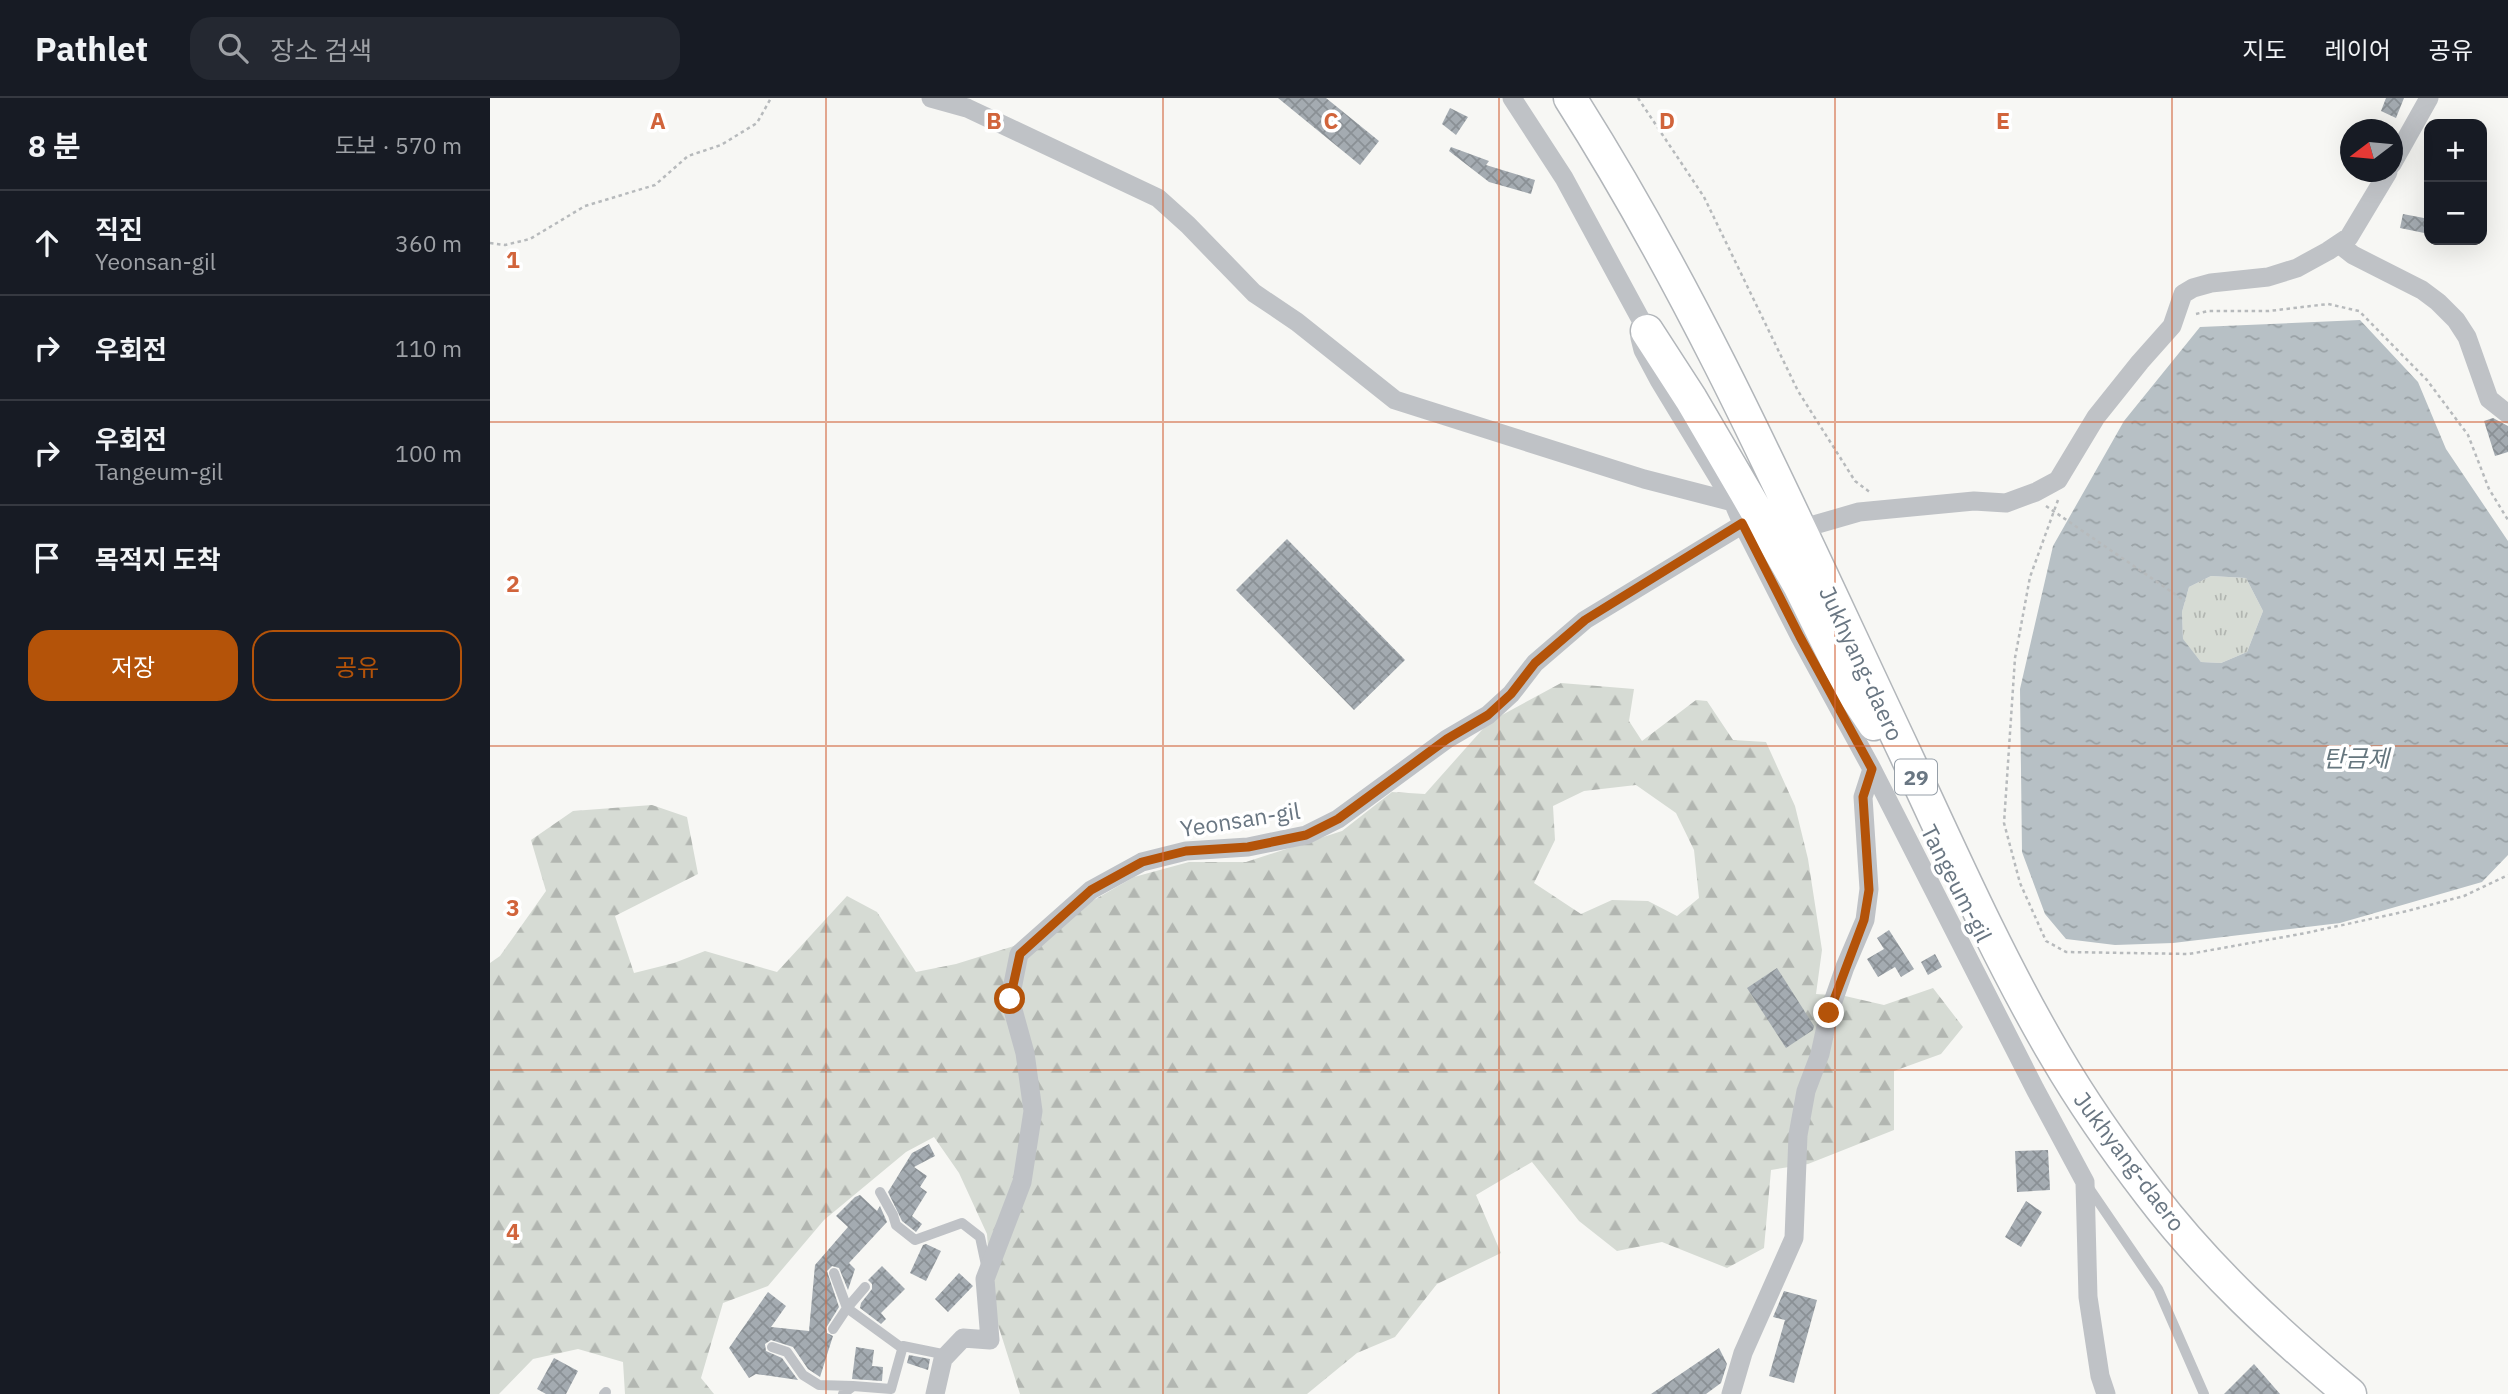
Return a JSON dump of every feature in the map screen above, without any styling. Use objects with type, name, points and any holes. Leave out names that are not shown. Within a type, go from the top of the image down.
[{"type":"main road","name":"Jukhyang-daero","points":[[1570,98],[1647,223],[1800,529],[1927,801],[2020,992],[2055,1057],[2152,1197],[2218,1272],[2295,1348],[2350,1394]]},
{"type":"main road","points":[[1647,331],[1690,399],[1744,513],[1799,585],[1850,688],[1927,801]]},
{"type":"street","points":[[931,98],[967,108],[1158,198],[1254,293],[1297,322],[1395,400],[1744,513]]},
{"type":"street","points":[[1512,98],[1564,178],[1647,331]]},
{"type":"street","points":[[2403,144],[2429,98]]},
{"type":"street","points":[[1800,529],[1859,512],[1974,501],[2006,503],[2028,496],[2058,480],[2096,418],[2172,326],[2183,294],[2211,283],[2268,277],[2297,268],[2349,237],[2382,182]]},
{"type":"street","points":[[2339,244],[2353,256],[2422,290],[2456,320],[2467,337],[2489,399],[2508,414]]},
{"type":"street","name":"Tangeum-gil","points":[[1744,513],[1800,637],[1872,769],[2085,1182],[2088,1297],[2106,1394]]},
{"type":"street","name":"Yeonsan-gil","points":[[947,1355],[963,1338],[990,1339],[985,1279],[1022,1182],[1033,1111],[1025,1053],[1010,999],[1020,954],[1091,890],[1142,862],[1186,851],[1248,847],[1306,835],[1338,819],[1447,739],[1488,715],[1511,694],[1535,663],[1585,620],[1744,513]]},
{"type":"street","points":[[1731,1394],[1743,1353],[1794,1238],[1798,1135],[1807,1091],[1820,1054],[1829,1013],[1864,920],[1869,890],[1863,797],[1872,769]]},
{"type":"street","points":[[935,1394],[943,1360],[947,1355]]},
{"type":"lane","points":[[2085,1182],[2158,1289],[2204,1394]]},
{"type":"lane","points":[[880,1192],[896,1225],[915,1240],[962,1223],[980,1237],[988,1272]]},
{"type":"lane","points":[[834,1273],[847,1308],[902,1348]]},
{"type":"lane","points":[[833,1329],[865,1287]]},
{"type":"lane","points":[[902,1348],[903,1346],[947,1355]]},
{"type":"lane","points":[[772,1347],[787,1352],[803,1375],[818,1385],[891,1389],[902,1348]]},
{"type":"lane","points":[[843,1394],[853,1386]]},
{"type":"path","points":[[490,243],[505,245],[530,239],[585,206],[655,185],[688,156],[720,145],[757,123],[771,98]]},
{"type":"path","points":[[1638,98],[1704,197],[1798,391],[1855,481],[1894,509]]},
{"type":"path","points":[[2192,315],[2208,311],[2269,311],[2328,304],[2360,311],[2427,380],[2468,435],[2489,489],[2508,520]]},
{"type":"path","points":[[2058,499],[2030,577],[2015,659],[2004,823],[2020,883],[2046,941],[2066,952],[2189,954],[2407,911],[2464,896],[2508,875]]},
{"type":"path","points":[[2053,509],[2185,601]]},
{"type":"green space","points":[[2211,576],[2246,578],[2263,611],[2247,652],[2221,663],[2201,662],[2183,640],[2182,612],[2189,587]]},
{"type":"green space","points":[[1561,683],[1634,689],[1629,721],[1642,741],[1696,700],[1707,701],[1733,740],[1766,742],[1795,806],[1808,859],[1822,950],[1816,994],[1845,996],[1884,1005],[1933,988],[1963,1027],[1941,1054],[1894,1071],[1894,1130],[1808,1164],[1771,1170],[1764,1248],[1727,1268],[1662,1242],[1617,1251],[1579,1221],[1532,1162],[1476,1195],[1501,1253],[1437,1284],[1395,1337],[1357,1353],[1307,1394],[1020,1394],[992,1306],[987,1234],[959,1173],[934,1137],[906,1152],[824,1220],[768,1286],[723,1303],[701,1378],[714,1394],[625,1394],[623,1362],[578,1349],[533,1359],[499,1394],[490,1394],[490,963],[500,956],[546,891],[531,840],[573,811],[652,805],[687,817],[698,874],[615,916],[634,973],[674,963],[705,951],[777,972],[847,896],[877,912],[916,972],[956,964],[1014,946],[1134,877],[1189,862],[1246,862],[1342,831],[1392,792],[1425,794],[1489,722]],"holes":[[[1636,785],[1676,813],[1694,850],[1699,898],[1677,916],[1648,901],[1612,900],[1581,914],[1534,883],[1555,840],[1553,806],[1584,791]]]},
{"type":"water","name":"탄금제","points":[[2360,320],[2418,382],[2446,449],[2508,541],[2508,855],[2482,882],[2340,923],[2173,943],[2115,945],[2066,939],[2045,914],[2022,852],[2020,689],[2053,546],[2124,421],[2200,327]],"holes":[[[2211,576],[2246,578],[2263,611],[2247,652],[2221,663],[2201,662],[2183,639],[2182,612],[2189,587]]]},
{"type":"building","points":[[1278,98],[1326,98],[1379,141],[1360,165]]},
{"type":"building","points":[[2386,98],[2404,98],[2396,118],[2381,111]]},
{"type":"building","points":[[1450,108],[1468,117],[1456,135],[1442,124]]},
{"type":"building","points":[[1451,147],[1489,161],[1486,165],[1535,180],[1531,194],[1489,182],[1449,151]]},
{"type":"building","points":[[2403,214],[2424,218],[2424,233],[2400,228]]},
{"type":"building","points":[[2493,418],[2508,426],[2508,452],[2495,456],[2484,421]]},
{"type":"building","points":[[1287,539],[1405,660],[1354,710],[1236,590]]},
{"type":"building","points":[[1889,930],[1914,969],[1901,977],[1895,967],[1878,977],[1867,959],[1884,949],[1877,938]]},
{"type":"building","points":[[1935,954],[1942,967],[1928,975],[1921,962]]},
{"type":"building","points":[[1777,968],[1814,1026],[1813,1030],[1786,1048],[1747,988]]},
{"type":"building","points":[[929,1144],[935,1156],[914,1167],[927,1176],[920,1187],[927,1192],[912,1216],[922,1224],[916,1232],[902,1221],[888,1192],[912,1153]]},
{"type":"building","points":[[2048,1150],[2050,1190],[2017,1192],[2015,1151]]},
{"type":"building","points":[[860,1195],[877,1211],[880,1206],[887,1222],[849,1263],[855,1269],[848,1290],[839,1268],[832,1266],[827,1271],[839,1307],[826,1328],[827,1333],[833,1336],[820,1377],[808,1369],[793,1347],[771,1340],[765,1344],[766,1351],[782,1358],[798,1380],[756,1374],[749,1378],[729,1348],[768,1292],[786,1306],[771,1327],[809,1331],[815,1265],[848,1227],[836,1216]]},
{"type":"building","points":[[2026,1201],[2042,1212],[2021,1247],[2005,1237]]},
{"type":"building","points":[[923,1245],[941,1251],[926,1281],[910,1273]]},
{"type":"building","points":[[882,1266],[905,1289],[881,1313],[886,1319],[881,1324],[860,1308],[872,1289],[868,1280]]},
{"type":"building","points":[[959,1273],[973,1286],[948,1312],[935,1299]]},
{"type":"building","points":[[1784,1291],[1817,1300],[1794,1383],[1769,1376],[1785,1320],[1773,1317]]},
{"type":"building","points":[[856,1347],[874,1350],[872,1366],[883,1367],[882,1381],[852,1379]]},
{"type":"building","points":[[1719,1348],[1727,1364],[1721,1383],[1706,1394],[1651,1394]]},
{"type":"building","points":[[909,1355],[930,1359],[928,1370],[907,1363]]},
{"type":"building","points":[[554,1358],[578,1371],[566,1394],[546,1394],[537,1389]]},
{"type":"building","points":[[2254,1364],[2280,1394],[2224,1394]]},
{"type":"route","points":[[1010,999],[1020,954],[1091,890],[1142,862],[1186,851],[1248,847],[1306,835],[1338,819],[1447,739],[1488,715],[1511,694],[1535,663],[1585,620],[1742,523],[1872,769],[1863,797],[1869,890],[1864,920],[1829,1013]]}]
